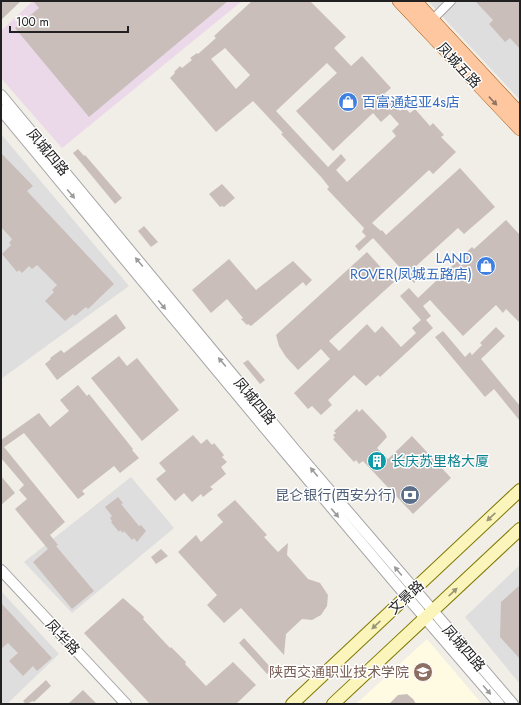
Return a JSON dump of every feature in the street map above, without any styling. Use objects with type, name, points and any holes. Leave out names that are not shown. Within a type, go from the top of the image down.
[{"type":"main road","name":"凤城五路","points":[[399,1],[428,23],[518,117]]},
{"type":"main road","name":"凤城五路","points":[[415,1],[428,23]]},
{"type":"main road","name":"文景路","points":[[292,704],[520,490]]},
{"type":"main road","name":"文景路","points":[[333,704],[520,530]]},
{"type":"street","points":[[428,23],[451,1]]},
{"type":"street","name":"凤城四路","points":[[1,95],[409,593]]},
{"type":"street","name":"凤城四路","points":[[1,110],[409,593],[513,704]]},
{"type":"street","name":"凤华路","points":[[1,570],[126,704]]},
{"type":"street","name":"凤城四路","points":[[429,615],[499,704]]},
{"type":"shaded area","points":[[33,1],[242,1],[62,148],[1,78],[1,31]]},
{"type":"shaded area","points":[[428,1],[520,1],[520,100]]},
{"type":"shaded area","points":[[1,134],[129,286],[1,379]]},
{"type":"shaded area","points":[[131,477],[174,528],[72,613],[24,562]]},
{"type":"shaded area","points":[[520,565],[520,684],[465,617]]},
{"type":"shaded area","points":[[1,591],[59,654],[7,704],[1,704]]},
{"type":"shaded area","name":"陕西交通职业技术学院","points":[[427,639],[482,704],[356,704]]},
{"type":"building","points":[[1,1],[21,1],[1,20]]},
{"type":"building","points":[[33,1],[228,1],[89,117],[15,28],[39,8]]},
{"type":"building","points":[[252,1],[310,1],[346,37],[334,48],[351,66],[362,56],[391,88],[384,94],[400,111],[404,107],[410,113],[415,109],[430,126],[433,123],[444,135],[441,137],[456,152],[433,174],[429,170],[372,223],[386,235],[460,168],[495,207],[464,234],[458,228],[415,267],[423,275],[414,283],[373,238],[359,251],[355,246],[366,236],[362,232],[364,228],[327,189],[329,187],[322,178],[253,101],[216,132],[170,78],[180,66],[182,68],[192,60],[190,58],[197,53],[198,54],[216,38],[214,36]],"holes":[[[225,48],[250,75],[236,89],[211,59]],[[327,63],[337,73],[296,111],[333,151],[373,113],[381,122],[390,114],[399,124],[392,131],[396,136],[347,182],[336,170],[346,160],[341,154],[328,167],[276,111]]]},
{"type":"building","points":[[475,1],[520,1],[520,49],[510,38],[505,42],[489,24],[493,20]]},
{"type":"building","points":[[78,149],[122,198],[115,204],[73,153]]},
{"type":"building","points":[[1,153],[33,186],[27,191],[114,284],[88,309],[86,307],[75,316],[73,314],[65,321],[45,301],[54,292],[52,290],[57,285],[37,265],[32,269],[29,266],[22,273],[19,270],[17,272],[2,254],[11,245],[9,243],[12,239],[1,227]]},
{"type":"building","points":[[222,184],[235,198],[224,207],[220,207],[209,194]]},
{"type":"building","points":[[506,220],[520,235],[520,323],[506,309],[503,313],[496,305],[463,336],[430,300],[423,306],[431,316],[426,320],[433,328],[380,377],[378,375],[366,386],[354,375],[328,400],[332,405],[321,415],[312,406],[308,409],[294,393],[330,359],[321,349],[298,370],[286,357],[279,346],[276,335],[367,252],[394,282],[329,341],[339,351],[367,324],[375,333],[382,326],[401,347],[416,333],[412,328],[421,320],[400,296],[409,288],[418,298],[472,247],[474,249]]},
{"type":"building","points":[[144,226],[158,242],[151,247],[138,231]]},
{"type":"building","points":[[229,259],[256,290],[293,261],[312,280],[306,286],[303,282],[251,326],[248,324],[247,325],[227,299],[211,313],[192,290]]},
{"type":"building","points":[[116,314],[126,328],[57,380],[45,364],[51,359],[50,358],[61,350],[64,353]]},
{"type":"building","points":[[496,327],[505,336],[481,359],[520,406],[520,421],[494,389],[485,397],[435,337],[443,331],[465,357],[470,352],[472,355],[482,345],[480,343]]},
{"type":"building","points":[[119,356],[127,366],[137,358],[179,410],[142,441],[91,378]]},
{"type":"building","points":[[248,360],[265,380],[260,384],[243,363]]},
{"type":"building","points":[[78,385],[87,396],[89,394],[139,458],[120,473],[114,466],[82,491],[85,494],[78,499],[24,433],[4,447],[65,522],[50,535],[58,545],[56,546],[94,591],[72,609],[33,562],[48,549],[15,509],[27,499],[19,490],[24,485],[1,458],[1,440],[39,413],[50,427],[69,411],[60,400]]},
{"type":"building","name":"长庆苏里格大厦","points":[[357,409],[359,412],[362,409],[385,433],[387,437],[377,448],[388,459],[412,436],[451,478],[413,514],[363,461],[359,464],[356,460],[354,462],[333,439],[335,438],[333,435],[336,433],[334,431]]},
{"type":"building","points":[[193,435],[201,444],[207,439],[212,445],[214,443],[224,455],[222,457],[227,462],[221,467],[226,474],[210,487],[213,489],[203,497],[201,494],[192,502],[184,493],[175,501],[156,479],[166,471],[159,463]]},
{"type":"building","points":[[1,476],[15,493],[1,505]]},
{"type":"building","points":[[118,497],[123,503],[121,504],[139,526],[141,525],[146,531],[137,542],[134,538],[132,540],[124,531],[123,533],[120,530],[119,532],[111,522],[112,521],[110,518],[112,516],[105,507]]},
{"type":"building","points":[[235,500],[267,535],[264,537],[278,552],[288,543],[287,555],[308,579],[320,583],[328,595],[327,606],[321,615],[312,620],[302,619],[286,634],[284,655],[241,608],[224,623],[207,605],[217,595],[178,552],[196,535],[201,542],[223,522],[217,515]]},
{"type":"building","points":[[161,549],[168,556],[156,564],[151,557]]},
{"type":"building","points":[[520,585],[520,659],[500,637],[501,602]]},
{"type":"building","points":[[123,598],[144,617],[143,619],[170,648],[171,647],[186,662],[185,664],[206,686],[233,662],[256,685],[236,704],[150,704],[84,633]]},
{"type":"building","points":[[1,603],[52,658],[37,671],[33,666],[23,676],[9,661],[18,653],[8,643],[1,649]]},
{"type":"building","points":[[244,638],[272,669],[267,674],[239,643]]},
{"type":"building","points":[[46,680],[51,686],[34,702],[33,701],[26,704],[23,701]]},
{"type":"building","points":[[83,690],[97,704],[68,704]]},
{"type":"building","points":[[407,694],[416,704],[389,704],[398,695]]},
{"type":"place","name":"百富通起亚4s店","points":[[348,102]]},
{"type":"place","name":"LAND ROVER(凤城五路店)","points":[[486,266]]},
{"type":"place","name":"长庆苏里格大厦","points":[[377,461]]},
{"type":"place","name":"昆仑银行(西安分行)","points":[[410,495]]},
{"type":"place","name":"陕西交通职业技术学院","points":[[423,672]]}]
